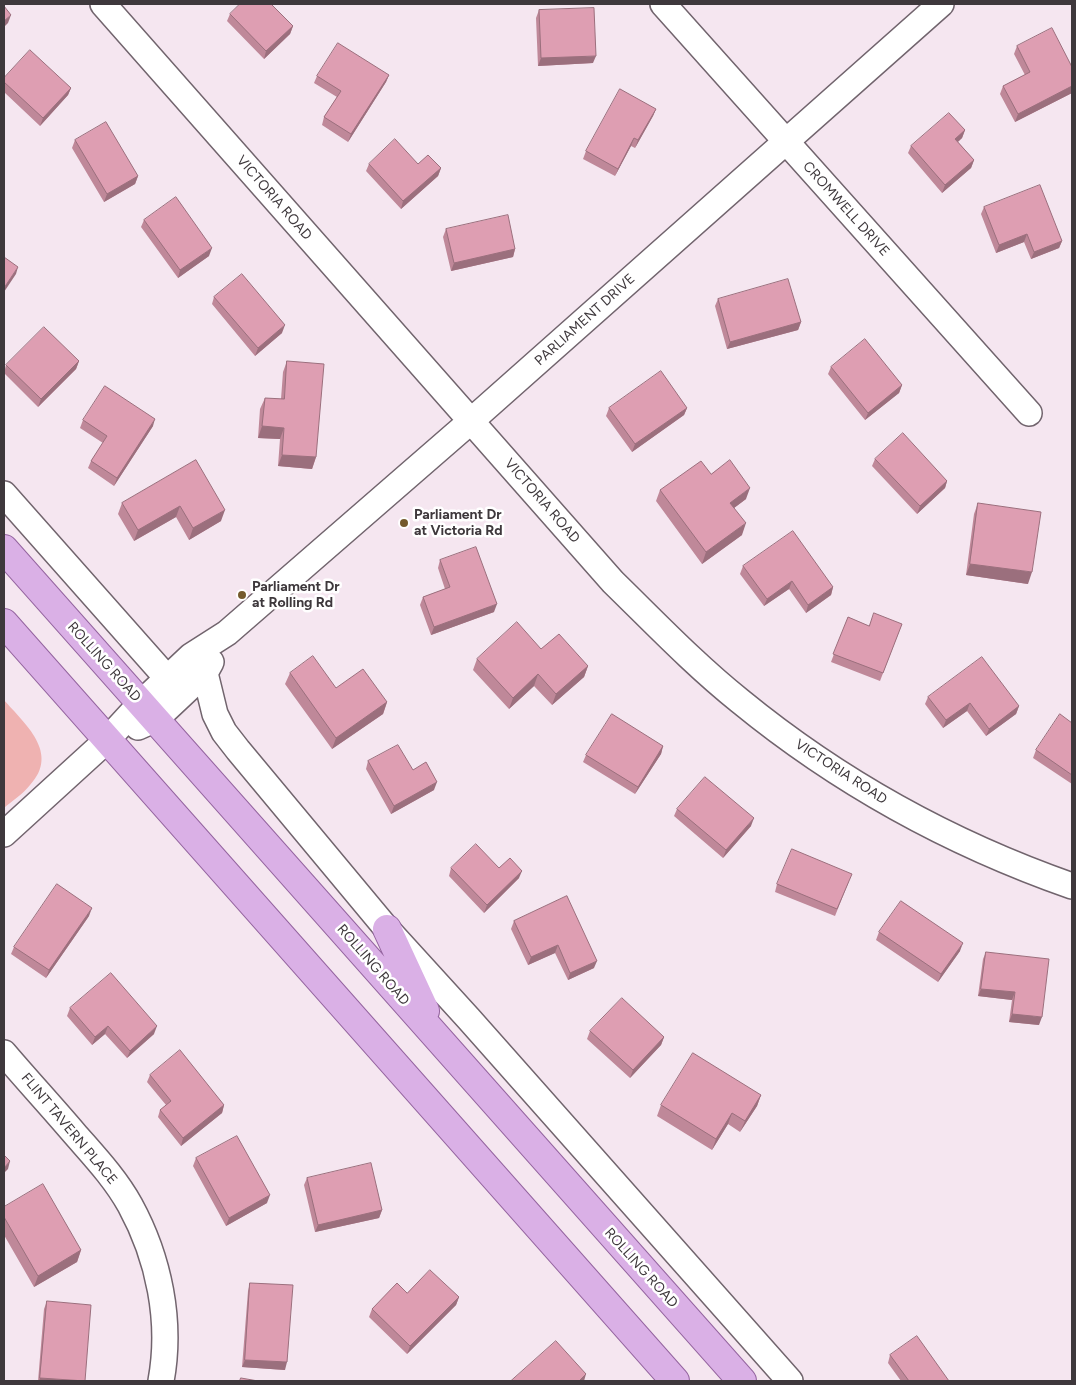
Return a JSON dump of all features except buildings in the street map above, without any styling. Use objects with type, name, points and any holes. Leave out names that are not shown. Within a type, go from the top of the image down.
[{"type":"main road","name":"ROLLING ROAD","points":[[4,549],[742,1381]]},
{"type":"main road","points":[[4,623],[106,741],[675,1381]]},
{"type":"main road","points":[[386,930],[438,1039]]},
{"type":"street","name":"VICTORIA ROAD","points":[[103,4],[614,582],[692,660],[740,701],[792,741],[843,776],[902,811],[969,845],[1072,886]]},
{"type":"street","name":"CROMWELL DRIVE","points":[[663,4],[1029,414]]},
{"type":"street","name":"PARLIAMENT DRIVE","points":[[148,711],[167,678],[191,656],[227,633],[471,421],[941,4]]},
{"type":"street","points":[[4,494],[167,678]]},
{"type":"street","name":"PARLIAMENT DRIVE","points":[[4,834],[106,741],[205,673],[227,633]]},
{"type":"street","points":[[205,673],[216,714],[224,732],[386,930],[476,1026],[790,1381]]},
{"type":"street","name":"FLINT TAVERN PLACE","points":[[4,1053],[114,1180],[130,1205],[147,1240],[160,1281],[165,1328],[164,1366],[161,1381]]},
{"type":"shaded area","points":[[4,700],[36,740],[42,762],[38,773],[30,785],[4,808]]},
{"type":"place","name":"Parliament Dr at Victoria Rd","points":[[404,523]]},
{"type":"place","name":"Parliament Dr at Rolling Rd","points":[[242,595]]}]
